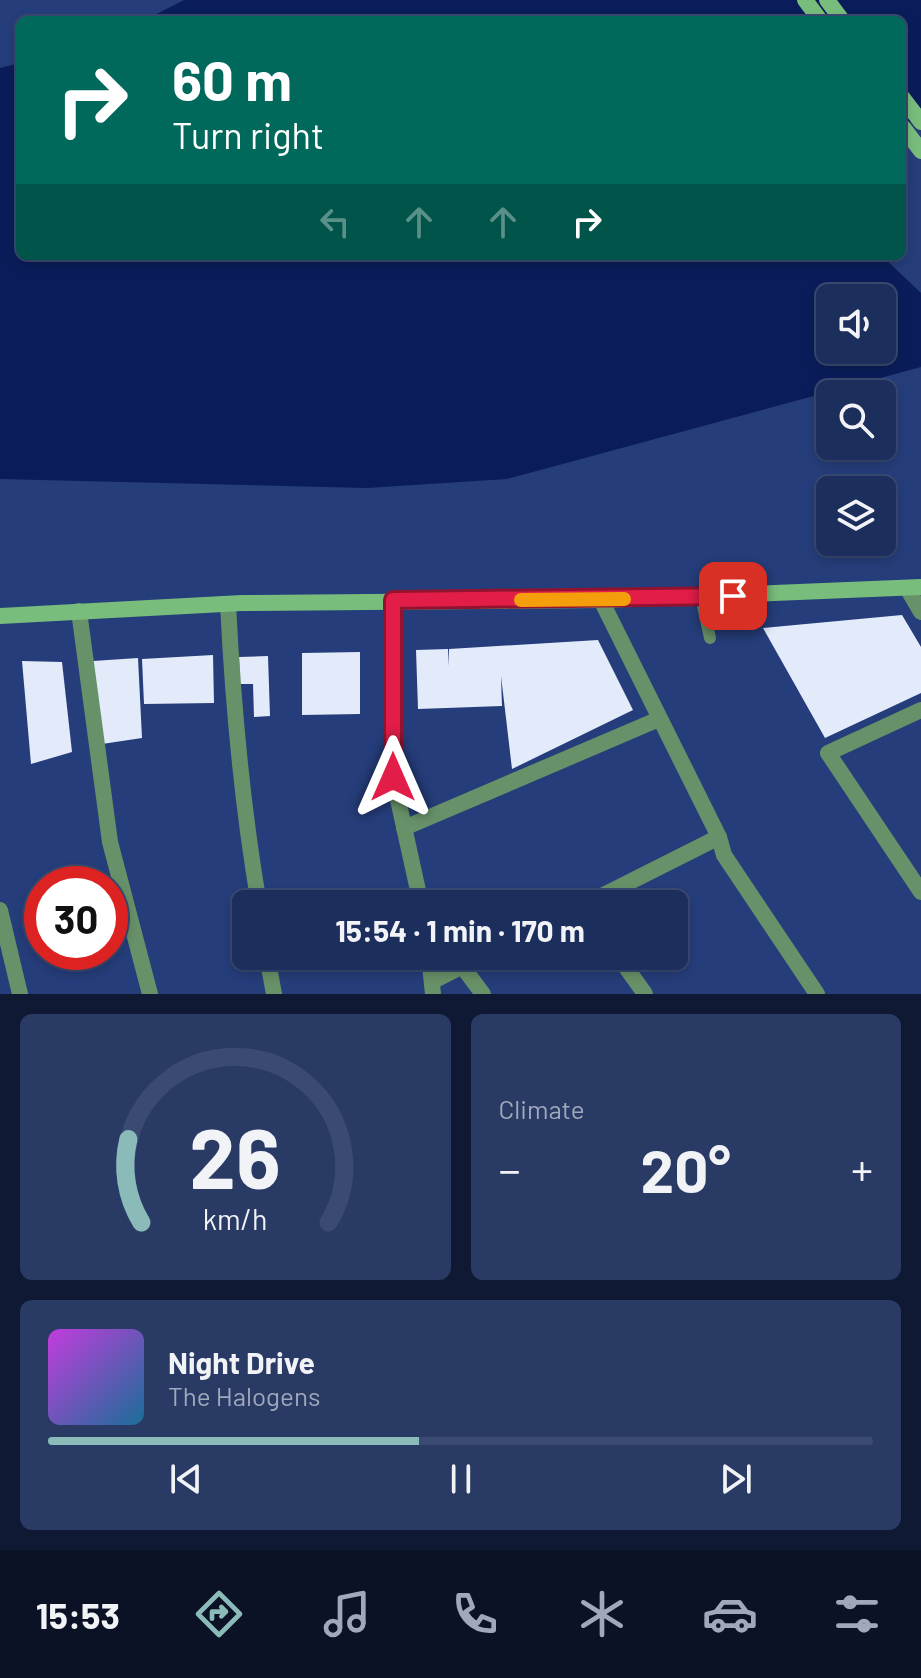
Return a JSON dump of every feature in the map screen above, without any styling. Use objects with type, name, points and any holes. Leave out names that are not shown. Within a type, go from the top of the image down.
[{"type":"street","points":[[906,102],[921,122]]},
{"type":"street","points":[[906,131],[921,151]]},
{"type":"street","points":[[0,616],[228,604],[601,600],[914,588],[921,612]]},
{"type":"street","points":[[393,600],[393,777],[418,890]]},
{"type":"street","points":[[601,600],[719,837],[724,855],[817,994]]},
{"type":"street","points":[[228,604],[234,727],[242,758],[257,890]]},
{"type":"street","points":[[79,611],[110,842],[150,994]]},
{"type":"street","points":[[921,710],[828,753],[921,892]]},
{"type":"street","points":[[404,828],[659,719]]},
{"type":"street","points":[[614,890],[719,837]]},
{"type":"street","points":[[0,910],[20,994]]},
{"type":"street","points":[[270,970],[274,994]]},
{"type":"street","points":[[433,988],[457,970]]},
{"type":"street","points":[[465,970],[483,994]]},
{"type":"street","points":[[628,970],[645,994]]},
{"type":"lane","points":[[701,597],[710,638]]},
{"type":"shaded area","points":[[184,0],[921,0],[921,117],[906,124],[906,16],[153,16]]},
{"type":"shaded area","points":[[16,64],[16,260],[886,260],[921,293],[921,367],[873,380],[816,380],[816,395],[507,479],[367,488],[0,479],[0,68]]},
{"type":"building","points":[[902,615],[921,647],[921,693],[825,738],[763,628]]},
{"type":"building","points":[[598,640],[633,710],[512,769],[501,676],[502,706],[418,709],[416,650],[448,649],[449,666],[449,649]]},
{"type":"building","points":[[360,652],[360,714],[302,715],[302,653]]},
{"type":"building","points":[[213,655],[214,703],[144,704],[142,659]]},
{"type":"building","points":[[268,656],[270,716],[254,717],[253,684],[240,684],[239,657]]},
{"type":"building","points":[[138,658],[142,738],[102,744],[93,661]]},
{"type":"building","points":[[22,661],[62,662],[72,752],[31,764]]},
{"type":"slow traffic","points":[[521,600],[624,599]]},
{"type":"route","points":[[393,777],[393,600],[601,600],[733,596]]}]
